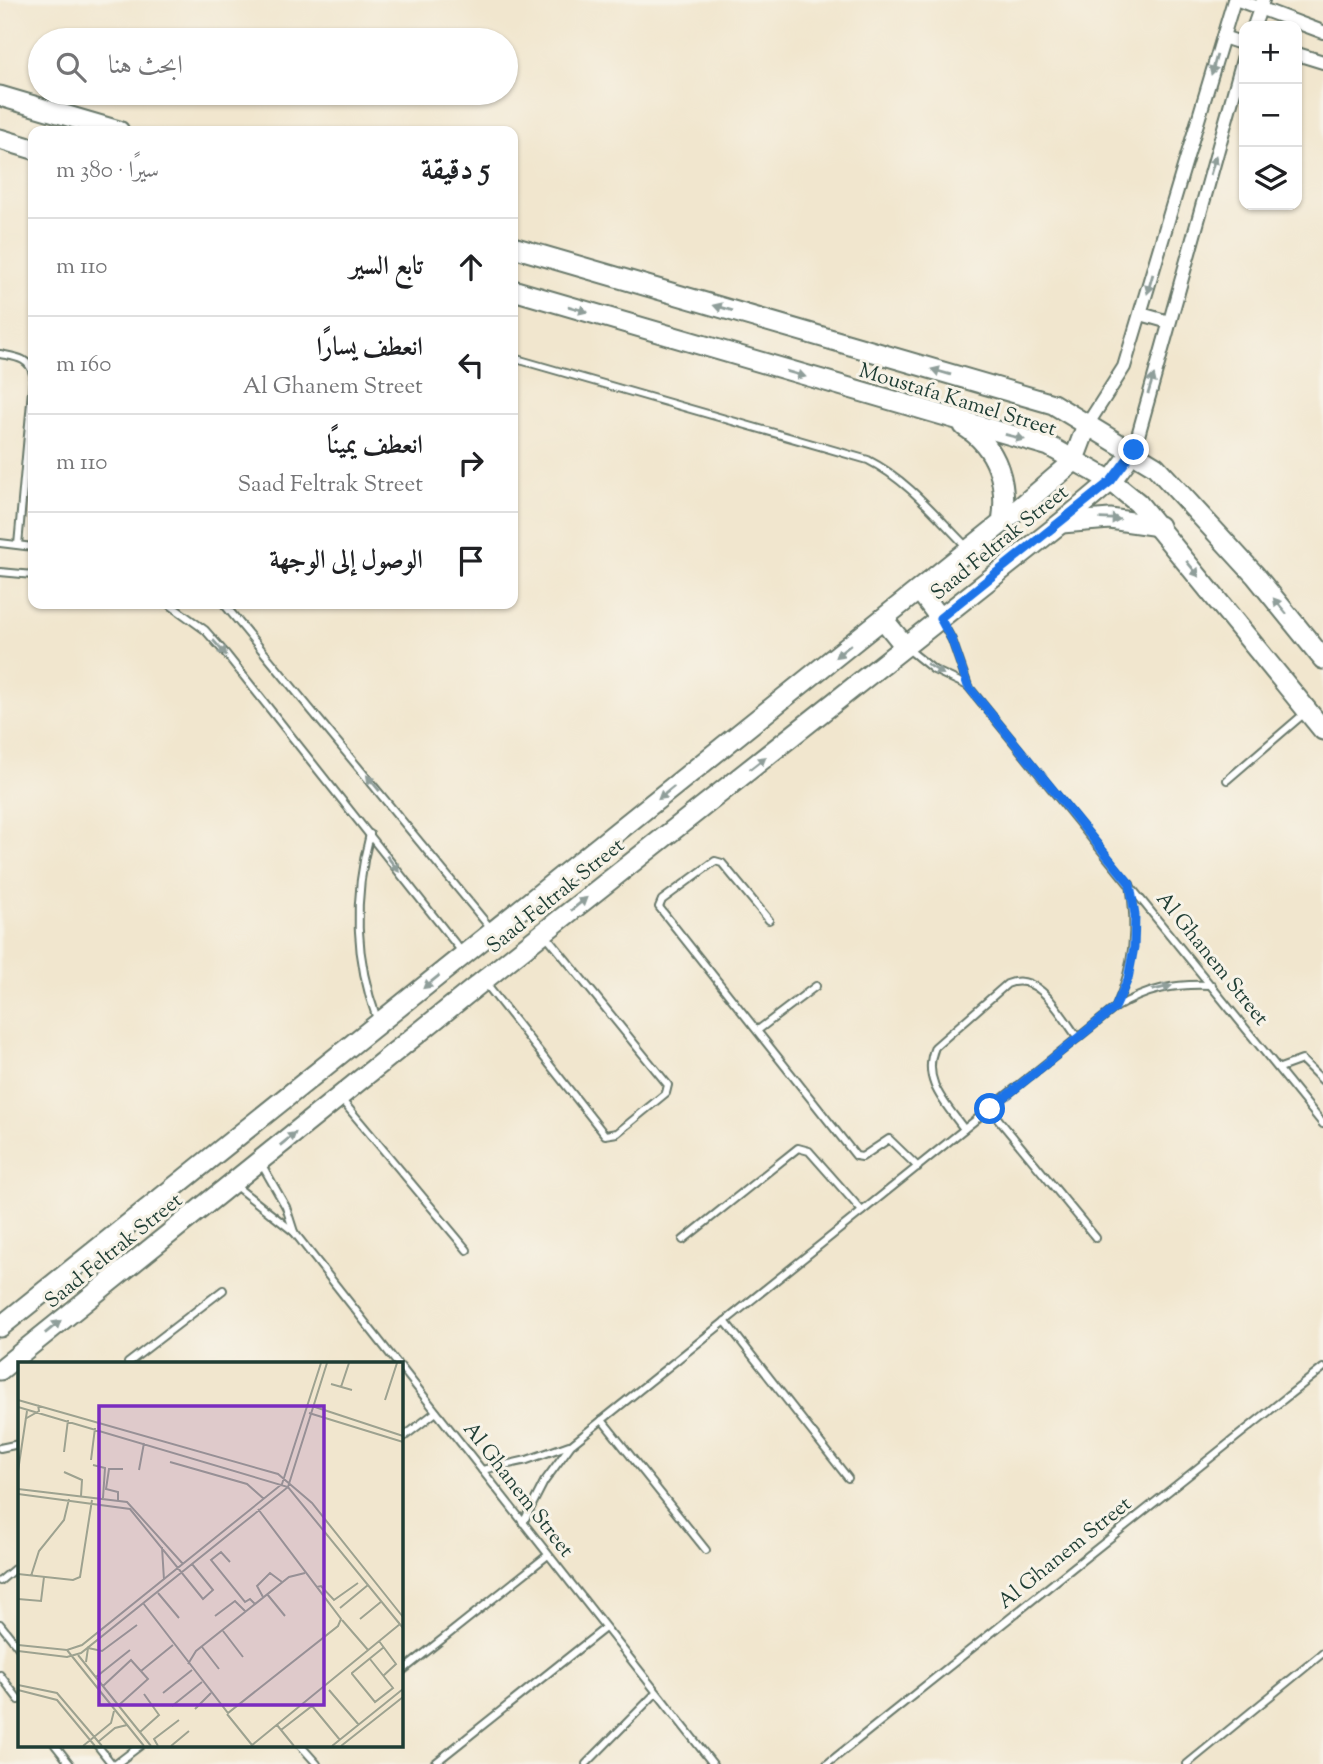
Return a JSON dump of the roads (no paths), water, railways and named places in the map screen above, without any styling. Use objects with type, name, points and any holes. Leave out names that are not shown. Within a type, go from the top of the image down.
[{"type":"street","points":[[1087,425],[1124,368],[1236,0],[1262,4],[1323,32]]},
{"type":"street","points":[[1256,21],[1262,4]]},
{"type":"street","points":[[1223,37],[1239,42]]},
{"type":"street","points":[[1302,56],[1323,62]]},
{"type":"street","points":[[1134,450],[1239,74]]},
{"type":"street","points":[[0,96],[28,104]]},
{"type":"street","points":[[31,105],[102,126]]},
{"type":"street","points":[[0,139],[28,147]]},
{"type":"street","name":"Moustafa Kamel Street","points":[[518,248],[1053,404],[1134,450],[1155,466],[1201,514],[1323,659]]},
{"type":"street","name":"Moustafa Kamel Street","points":[[518,291],[1049,446],[1111,481],[1158,526],[1323,730]]},
{"type":"street","points":[[1141,314],[1169,322]]},
{"type":"street","points":[[954,420],[986,446],[997,463],[1003,483],[1002,523]]},
{"type":"street","name":"Saad Feltrak Street","points":[[0,1327],[970,550],[1073,461],[1087,425]]},
{"type":"street","name":"Saad Feltrak Street","points":[[0,1370],[544,932],[1060,523],[1111,481],[1134,450]]},
{"type":"street","points":[[1060,523],[1110,519],[1158,526]]},
{"type":"street","points":[[919,590],[940,618]]},
{"type":"street","points":[[883,619],[905,646]]},
{"type":"street","points":[[493,931],[514,956]]},
{"type":"street","points":[[465,955],[484,981]]},
{"type":"street","points":[[236,1137],[260,1161]]},
{"type":"street","points":[[211,1158],[232,1183]]},
{"type":"lane","points":[[0,354],[28,363]]},
{"type":"lane","points":[[518,359],[868,460],[889,470],[970,550]]},
{"type":"lane","points":[[18,545],[28,435]]},
{"type":"lane","points":[[0,543],[28,546]]},
{"type":"lane","points":[[0,572],[28,575]]},
{"type":"lane","points":[[176,609],[205,630],[227,655],[465,955]]},
{"type":"lane","points":[[228,609],[493,931]]},
{"type":"lane","name":"Al Ghanem Street","points":[[940,618],[952,640],[968,686],[1323,1124]]},
{"type":"lane","name":"Al Ghanem Street","points":[[905,646],[934,670],[968,686]]},
{"type":"lane","points":[[1227,780],[1307,710]]},
{"type":"lane","points":[[370,834],[359,881],[358,930],[364,978],[379,1024]]},
{"type":"lane","points":[[769,920],[722,863],[715,861],[662,900],[659,907],[856,1156],[862,1157],[889,1139],[918,1167]]},
{"type":"lane","points":[[1115,1008],[1128,979],[1134,947],[1135,915],[1130,884]]},
{"type":"lane","points":[[484,981],[601,1131],[611,1136],[666,1093],[668,1085],[544,932]]},
{"type":"lane","points":[[964,1129],[929,1077],[929,1061],[935,1047],[1007,984],[1026,980],[1035,984],[1078,1038]]},
{"type":"lane","points":[[523,1524],[544,1482],[571,1445],[1115,1008],[1137,995],[1161,987],[1212,985]]},
{"type":"lane","points":[[758,1030],[816,986]]},
{"type":"lane","points":[[1280,1068],[1302,1060],[1323,1081]]},
{"type":"lane","points":[[339,1097],[467,1250]]},
{"type":"lane","points":[[990,1109],[1096,1238]]},
{"type":"lane","points":[[683,1240],[799,1148],[809,1151],[862,1211]]},
{"type":"lane","points":[[260,1161],[275,1183],[294,1232]]},
{"type":"lane","points":[[232,1183],[294,1232],[396,1362]]},
{"type":"lane","points":[[129,1362],[223,1290]]},
{"type":"lane","points":[[726,1321],[848,1478]]},
{"type":"lane","name":"Al Ghanem Street","points":[[402,1368],[713,1764]]},
{"type":"lane","name":"Al Ghanem Street","points":[[827,1764],[1323,1368]]},
{"type":"lane","points":[[402,1438],[436,1412]]},
{"type":"lane","points":[[602,1420],[706,1550]]},
{"type":"lane","points":[[0,1448],[18,1444]]},
{"type":"lane","points":[[482,1470],[527,1460],[571,1445]]},
{"type":"lane","points":[[402,1671],[548,1555]]},
{"type":"lane","points":[[0,1581],[18,1566]]},
{"type":"lane","points":[[0,1624],[18,1647]]},
{"type":"lane","points":[[434,1764],[605,1628]]},
{"type":"lane","points":[[1187,1764],[1323,1653]]},
{"type":"lane","points":[[0,1675],[18,1699]]},
{"type":"lane","points":[[586,1764],[656,1693]]},
{"type":"lane","points":[[56,1746],[70,1764]]},
{"type":"lane","points":[[98,1746],[114,1764],[140,1746]]},
{"type":"lane","points":[[301,1746],[317,1764]]}]
